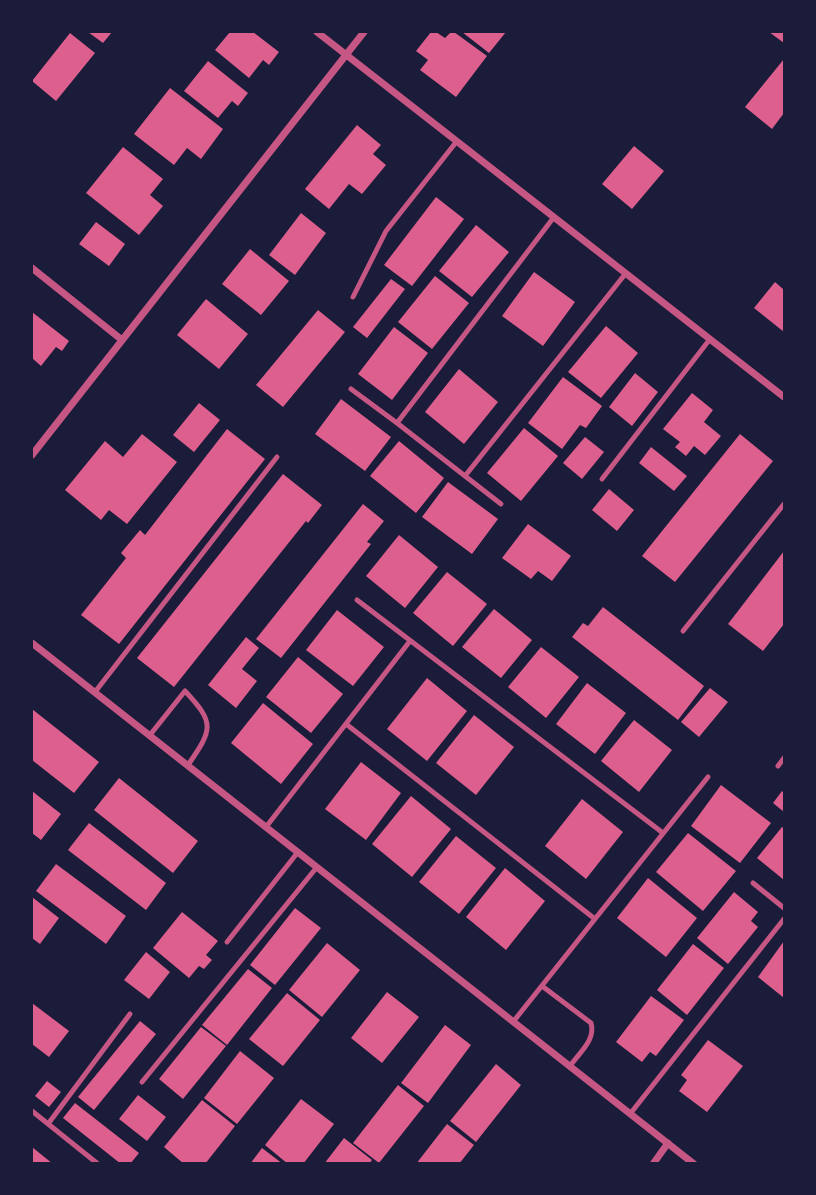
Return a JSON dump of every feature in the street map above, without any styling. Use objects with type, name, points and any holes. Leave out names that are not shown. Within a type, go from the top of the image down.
[{"type":"street","points":[[317,32],[785,397]]},
{"type":"street","points":[[32,455],[364,32]]},
{"type":"street","points":[[32,268],[122,340]]},
{"type":"street","points":[[32,643],[694,1164]]},
{"type":"street","points":[[653,1164],[668,1143]]},
{"type":"lane","points":[[353,298],[386,231],[457,141]]},
{"type":"lane","points":[[397,422],[554,217]]},
{"type":"lane","points":[[465,476],[626,273]]},
{"type":"lane","points":[[602,479],[710,339]]},
{"type":"lane","points":[[351,389],[501,504]]},
{"type":"lane","points":[[95,692],[277,457]]},
{"type":"lane","points":[[683,631],[785,504]]},
{"type":"lane","points":[[358,600],[663,833]]},
{"type":"lane","points":[[266,827],[410,641]]},
{"type":"lane","points":[[150,735],[185,691],[204,712],[208,725],[202,745],[188,765]]},
{"type":"lane","points":[[346,724],[595,919]]},
{"type":"lane","points":[[778,766],[785,758]]},
{"type":"lane","points":[[513,1022],[708,776]]},
{"type":"lane","points":[[227,942],[298,852]]},
{"type":"lane","points":[[142,1082],[317,867]]},
{"type":"lane","points":[[753,883],[785,908]]},
{"type":"lane","points":[[631,1114],[785,919]]},
{"type":"lane","points":[[542,986],[591,1023],[592,1038],[570,1066]]},
{"type":"lane","points":[[48,1124],[130,1014]]},
{"type":"lane","points":[[32,1111],[98,1164]]},
{"type":"building","points":[[88,32],[112,32],[103,43]]},
{"type":"building","points":[[230,32],[253,32],[279,52],[269,65],[263,60],[249,78],[215,50]]},
{"type":"building","points":[[431,32],[445,38],[454,32],[487,56],[456,97],[420,70],[428,60],[416,51]]},
{"type":"building","points":[[462,32],[506,32],[489,53]]},
{"type":"building","points":[[769,32],[784,32],[784,43]]},
{"type":"building","points":[[70,33],[95,53],[56,101],[32,81]]},
{"type":"building","points":[[784,59],[784,113],[772,129],[745,107]]},
{"type":"building","points":[[208,61],[248,93],[238,106],[232,101],[218,118],[184,91]]},
{"type":"building","points":[[170,88],[223,129],[201,159],[187,148],[174,165],[134,134]]},
{"type":"building","points":[[357,125],[381,145],[373,154],[386,165],[362,194],[349,184],[329,209],[305,189]]},
{"type":"building","points":[[634,146],[664,171],[632,209],[602,184]]},
{"type":"building","points":[[123,147],[163,179],[150,195],[163,206],[139,235],[86,193]]},
{"type":"building","points":[[436,197],[464,219],[412,286],[384,265]]},
{"type":"building","points":[[301,213],[326,233],[295,275],[269,255]]},
{"type":"building","points":[[96,222],[125,244],[109,266],[79,244]]},
{"type":"building","points":[[476,225],[509,252],[472,297],[439,271]]},
{"type":"building","points":[[250,249],[289,281],[261,315],[222,284]]},
{"type":"building","points":[[534,272],[575,302],[543,346],[502,316]]},
{"type":"building","points":[[435,276],[469,303],[432,349],[398,322]]},
{"type":"building","points":[[391,279],[405,289],[367,338],[353,327]]},
{"type":"building","points":[[775,282],[783,289],[784,286],[784,332],[754,308]]},
{"type":"building","points":[[206,299],[248,334],[219,369],[177,335]]},
{"type":"building","points":[[318,310],[345,332],[283,407],[256,385]]},
{"type":"building","points":[[32,312],[69,341],[62,351],[56,347],[41,366],[32,358]]},
{"type":"building","points":[[606,326],[638,353],[601,398],[568,372]]},
{"type":"building","points":[[394,327],[428,353],[392,400],[358,374]]},
{"type":"building","points":[[459,369],[498,402],[464,444],[425,412]]},
{"type":"building","points":[[635,373],[658,392],[632,426],[609,407]]},
{"type":"building","points":[[563,377],[602,406],[586,428],[580,425],[562,449],[528,423]]},
{"type":"building","points":[[692,393],[713,410],[704,422],[721,436],[705,455],[694,446],[686,456],[675,447],[680,442],[663,429]]},
{"type":"building","points":[[341,399],[391,437],[365,471],[315,434]]},
{"type":"building","points":[[199,403],[220,420],[194,452],[173,435]]},
{"type":"building","points":[[524,428],[558,456],[521,501],[487,473]]},
{"type":"building","points":[[227,429],[265,459],[119,644],[81,615],[126,558],[121,553],[140,530],[145,535]]},
{"type":"building","points":[[142,434],[177,462],[127,524],[109,510],[101,520],[65,490],[105,441],[123,457]]},
{"type":"building","points":[[740,434],[773,461],[675,582],[642,556]]},
{"type":"building","points":[[585,437],[604,452],[582,479],[563,463]]},
{"type":"building","points":[[399,441],[444,478],[416,513],[370,476]]},
{"type":"building","points":[[651,447],[687,476],[674,491],[639,463]]},
{"type":"building","points":[[283,474],[322,505],[308,523],[306,521],[174,687],[137,658]]},
{"type":"building","points":[[448,482],[498,519],[472,554],[422,517]]},
{"type":"building","points":[[609,489],[634,510],[617,531],[592,510]]},
{"type":"building","points":[[363,504],[384,521],[367,542],[371,544],[281,658],[256,639]]},
{"type":"building","points":[[528,524],[571,556],[552,581],[538,571],[531,579],[502,558]]},
{"type":"building","points":[[399,535],[438,567],[405,608],[366,576]]},
{"type":"building","points":[[784,551],[784,624],[763,651],[728,624]]},
{"type":"building","points":[[447,572],[487,604],[453,646],[413,613]]},
{"type":"building","points":[[603,607],[704,686],[678,720],[572,637],[583,623],[588,626]]},
{"type":"building","points":[[494,609],[532,640],[501,678],[462,647]]},
{"type":"building","points":[[337,610],[384,647],[353,686],[306,650]]},
{"type":"building","points":[[246,637],[259,648],[242,669],[257,681],[236,708],[208,685]]},
{"type":"building","points":[[541,647],[579,677],[546,718],[508,687]]},
{"type":"building","points":[[298,657],[343,694],[311,733],[266,697]]},
{"type":"building","points":[[427,678],[467,711],[427,761],[387,729]]},
{"type":"building","points":[[587,683],[626,713],[595,754],[556,724]]},
{"type":"building","points":[[710,688],[728,702],[699,737],[681,722]]},
{"type":"building","points":[[263,703],[313,744],[281,784],[231,743]]},
{"type":"building","points":[[32,709],[99,762],[74,793],[32,760]]},
{"type":"building","points":[[474,715],[514,747],[476,795],[436,763]]},
{"type":"building","points":[[634,720],[672,750],[639,792],[601,761]]},
{"type":"building","points":[[361,762],[401,793],[366,840],[325,809]]},
{"type":"building","points":[[119,778],[198,841],[173,873],[94,810]]},
{"type":"building","points":[[721,785],[771,823],[740,863],[691,826]]},
{"type":"building","points":[[32,791],[61,814],[41,840],[32,833]]},
{"type":"building","points":[[782,791],[784,793],[784,812],[773,803]]},
{"type":"building","points":[[411,796],[451,829],[412,877],[372,844]]},
{"type":"building","points":[[582,799],[623,832],[586,879],[545,846]]},
{"type":"building","points":[[89,823],[166,883],[146,910],[68,850]]},
{"type":"building","points":[[782,827],[784,828],[784,880],[757,858]]},
{"type":"building","points":[[688,833],[736,871],[703,911],[656,872]]},
{"type":"building","points":[[456,836],[496,868],[459,914],[419,882]]},
{"type":"building","points":[[56,864],[126,916],[106,944],[36,891]]},
{"type":"building","points":[[505,868],[545,901],[506,950],[466,917]]},
{"type":"building","points":[[648,878],[697,918],[666,957],[617,918]]},
{"type":"building","points":[[734,892],[758,912],[751,921],[758,927],[728,964],[697,938]]},
{"type":"building","points":[[32,897],[59,918],[40,944],[32,938]]},
{"type":"building","points":[[295,908],[321,928],[275,985],[250,965]]},
{"type":"building","points":[[182,912],[218,941],[206,955],[212,960],[204,969],[199,966],[189,978],[153,948]]},
{"type":"building","points":[[784,941],[784,998],[758,977]]},
{"type":"building","points":[[327,943],[360,970],[322,1017],[289,990]]},
{"type":"building","points":[[693,944],[724,968],[687,1015],[657,990]]},
{"type":"building","points":[[146,952],[170,972],[149,999],[124,980]]},
{"type":"building","points":[[248,969],[272,988],[227,1045],[202,1025]]},
{"type":"building","points":[[387,992],[419,1017],[382,1063],[351,1038]]},
{"type":"building","points":[[287,993],[320,1020],[283,1066],[249,1039]]},
{"type":"building","points":[[651,996],[684,1020],[656,1056],[650,1052],[642,1062],[616,1042]]},
{"type":"building","points":[[32,1003],[69,1031],[49,1057],[32,1044]]},
{"type":"building","points":[[140,1021],[156,1034],[94,1110],[78,1097]]},
{"type":"building","points":[[445,1025],[471,1045],[428,1103],[401,1083]]},
{"type":"building","points":[[201,1027],[226,1046],[183,1099],[159,1079]]},
{"type":"building","points":[[708,1040],[743,1066],[707,1112],[679,1091],[687,1080],[681,1075]]},
{"type":"building","points":[[240,1051],[274,1078],[237,1124],[204,1098]]},
{"type":"building","points":[[496,1064],[521,1085],[476,1142],[450,1121]]},
{"type":"building","points":[[47,1081],[61,1092],[49,1107],[35,1096]]},
{"type":"building","points":[[398,1085],[424,1106],[379,1163],[353,1143]]},
{"type":"building","points":[[138,1095],[166,1117],[147,1141],[119,1119]]},
{"type":"building","points":[[301,1099],[334,1124],[303,1164],[288,1164],[265,1145]]},
{"type":"building","points":[[202,1100],[235,1126],[205,1164],[184,1164],[164,1147]]},
{"type":"building","points":[[75,1103],[139,1153],[130,1164],[121,1164],[63,1118]]},
{"type":"building","points":[[447,1124],[474,1145],[459,1164],[416,1164]]},
{"type":"building","points":[[344,1138],[372,1160],[369,1164],[324,1164]]},
{"type":"building","points":[[32,1147],[53,1164],[32,1164]]},
{"type":"building","points":[[262,1148],[283,1164],[250,1164]]}]
